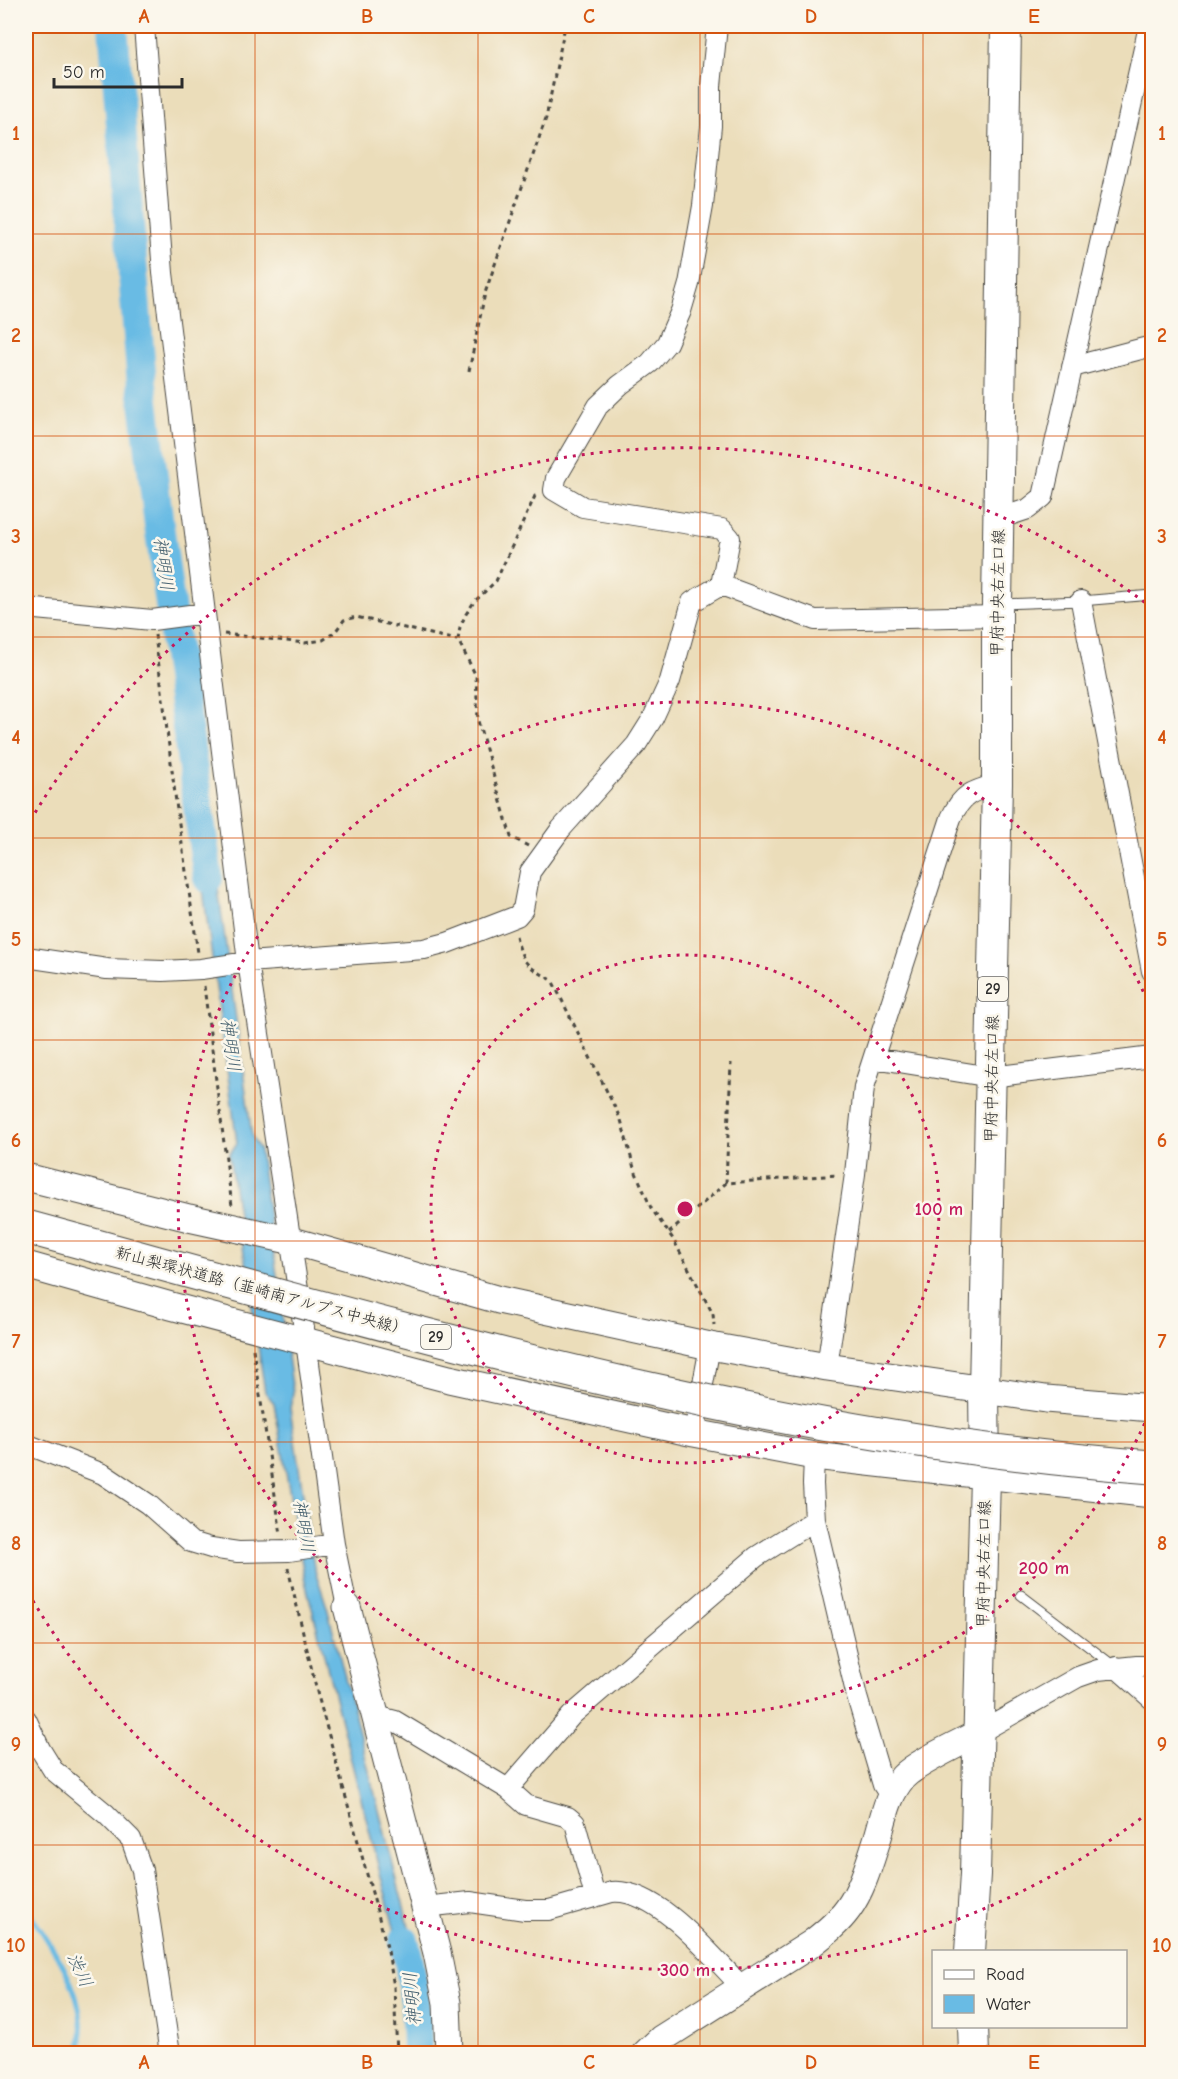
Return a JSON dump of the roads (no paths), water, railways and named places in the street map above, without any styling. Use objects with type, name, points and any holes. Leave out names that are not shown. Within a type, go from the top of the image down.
[{"type":"highway","name":"新山梨環状道路（韮崎南アルプス中央線）","points":[[26,1227],[532,1362],[636,1387],[969,1448],[1152,1467]]},
{"type":"highway","name":"新山梨環状道路（韮崎南アルプス中央線）","points":[[850,1428],[1039,1436],[1152,1444]]},
{"type":"main road","name":"甲府中央右左口線","points":[[970,1950],[975,1874],[985,1476],[984,1389],[997,784],[998,519],[1006,26]]},
{"type":"main road","points":[[973,2028],[974,2054]]},
{"type":"street","points":[[144,26],[163,273],[202,620],[244,963],[282,1238],[329,1545],[437,1953],[447,2003],[449,2054]]},
{"type":"street","points":[[26,957],[107,969],[164,971],[424,949],[447,943],[512,918],[523,909],[530,872],[561,830],[636,745],[653,718],[669,681],[692,602],[721,585],[730,538],[722,529],[583,507],[554,490],[556,478],[598,406],[620,385],[650,363],[668,343],[681,311],[689,284],[704,206],[717,26]]},
{"type":"street","points":[[998,519],[1028,509],[1043,497],[1149,26]]},
{"type":"street","points":[[1072,367],[1152,346]]},
{"type":"street","points":[[721,585],[815,620],[997,610]]},
{"type":"street","points":[[1081,602],[1152,971]]},
{"type":"street","points":[[26,608],[156,619],[202,620]]},
{"type":"street","points":[[827,1367],[855,1174],[864,1087],[958,802],[974,790],[997,784]]},
{"type":"street","points":[[873,1058],[991,1077],[1152,1057]]},
{"type":"street","points":[[26,1177],[282,1238],[500,1300],[710,1347],[827,1367],[1046,1399],[1152,1408]]},
{"type":"street","points":[[26,1265],[449,1379],[694,1432],[814,1456],[1152,1494]]},
{"type":"street","points":[[694,1432],[710,1347]]},
{"type":"street","points":[[26,1444],[103,1474],[148,1504],[191,1542],[238,1552],[289,1551],[329,1545]]},
{"type":"street","points":[[814,1456],[815,1520],[857,1697],[883,1785],[891,1797]]},
{"type":"street","points":[[508,1789],[572,1715],[756,1557],[815,1520]]},
{"type":"street","points":[[645,2054],[661,2039],[811,1944],[832,1927],[848,1909],[867,1869],[891,1797],[904,1775],[1078,1677],[1116,1667],[1152,1666]]},
{"type":"street","points":[[1116,1667],[1152,1699]]},
{"type":"street","points":[[376,1716],[395,1721],[508,1789],[526,1805],[568,1817],[575,1823],[595,1897]]},
{"type":"street","points":[[26,1719],[53,1770],[106,1815],[130,1839],[142,1870],[170,2054]]},
{"type":"street","points":[[425,1908],[470,1902],[525,1910],[549,1910],[622,1891],[645,1899],[678,1921],[743,1988]]},
{"type":"lane","points":[[997,610],[1152,595]]},
{"type":"lane","points":[[1021,1595],[1116,1667]]},
{"type":"water","points":[[211,837],[252,1136],[260,1151],[293,1393],[290,1408],[314,1567],[327,1607],[413,1943],[420,1981],[404,1983],[396,1935],[305,1581],[274,1403],[265,1392],[229,1155],[237,1143],[196,838]]},
{"type":"waterway","name":"神明川","points":[[113,26],[142,385],[208,878]]},
{"type":"waterway","name":"渋川","points":[[26,1908],[61,1962],[74,1990],[81,2021],[80,2054]]},
{"type":"waterway","name":"神明川","points":[[404,1941],[414,1997],[417,2054]]}]
